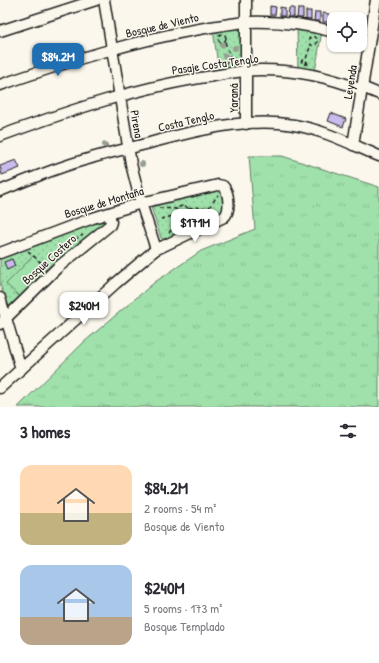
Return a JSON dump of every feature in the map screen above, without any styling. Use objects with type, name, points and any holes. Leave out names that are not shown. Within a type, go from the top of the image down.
[{"type":"street","name":"Yaraná","points":[[246,0],[246,124]]},
{"type":"street","name":"Leyenda","points":[[367,35],[376,18],[376,0]]},
{"type":"street","points":[[0,30],[104,1]]},
{"type":"street","name":"Pirena","points":[[104,1],[128,148],[141,204],[156,250]]},
{"type":"street","name":"Bosque de Viento","points":[[0,86],[51,68],[163,36],[246,22],[295,25],[327,31]]},
{"type":"street","name":"Leyenda","points":[[353,145],[362,88],[364,52]]},
{"type":"street","name":"Pasaje Costa Tenglo","points":[[0,136],[40,121],[162,85],[246,71],[277,70],[315,75],[379,94]]},
{"type":"street","name":"Costa Tenglo","points":[[0,190],[62,167],[128,148],[200,130],[230,125],[293,125],[321,132],[379,156]]},
{"type":"street","points":[[0,388],[116,282],[156,250],[224,217],[228,210],[226,191],[223,186],[218,190]]},
{"type":"street","name":"Bosque de Montaña","points":[[0,253],[77,223],[141,204],[218,190]]},
{"type":"street","name":"Bosque Costero","points":[[3,322],[54,271],[110,225],[110,213]]},
{"type":"street","points":[[0,298],[3,322],[21,369]]},
{"type":"path","points":[[224,42],[219,41],[218,38],[220,35],[223,34],[226,36],[224,42],[230,56]]},
{"type":"path","points":[[310,44],[313,45],[317,43],[318,40],[316,37],[310,37],[306,61],[315,75]]},
{"type":"path","points":[[157,208],[170,210],[185,206],[189,209],[195,207],[208,209],[218,190]]},
{"type":"path","points":[[176,215],[177,209]]},
{"type":"path","points":[[176,215],[184,219],[188,217],[190,213],[189,209]]},
{"type":"path","points":[[161,219],[176,215]]},
{"type":"path","points":[[166,237],[180,218]]},
{"type":"path","points":[[27,250],[54,271]]},
{"type":"green space","points":[[240,26],[241,66],[219,72],[213,30]]},
{"type":"green space","points":[[297,27],[322,31],[315,72],[298,70]]},
{"type":"green space","points":[[249,156],[282,156],[379,187],[379,407],[18,407],[84,342],[155,282],[201,251],[255,229]]},
{"type":"green space","points":[[218,190],[222,192],[225,208],[221,213],[165,240],[161,238],[151,207],[168,201]]},
{"type":"green space","points":[[105,219],[107,221],[9,310],[7,308],[0,283],[0,258],[79,227]]},
{"type":"green space","points":[[33,256],[47,270],[20,297],[6,284]]},
{"type":"building","points":[[270,6],[276,7],[275,15],[270,15]]},
{"type":"building","points":[[280,7],[285,8],[285,16],[280,16]]},
{"type":"building","points":[[289,8],[294,8],[294,17],[288,17]]},
{"type":"building","points":[[298,9],[303,9],[303,18],[297,18]]},
{"type":"building","points":[[306,11],[311,11],[311,20],[306,20]]},
{"type":"building","points":[[315,12],[320,12],[320,21],[314,21]]},
{"type":"building","points":[[323,13],[327,14],[327,22],[323,22]]},
{"type":"building","points":[[331,113],[346,119],[343,127],[328,121]]},
{"type":"building","points":[[16,160],[20,168],[2,175],[0,166]]},
{"type":"building","points":[[12,259],[15,266],[7,270],[4,262]]}]
